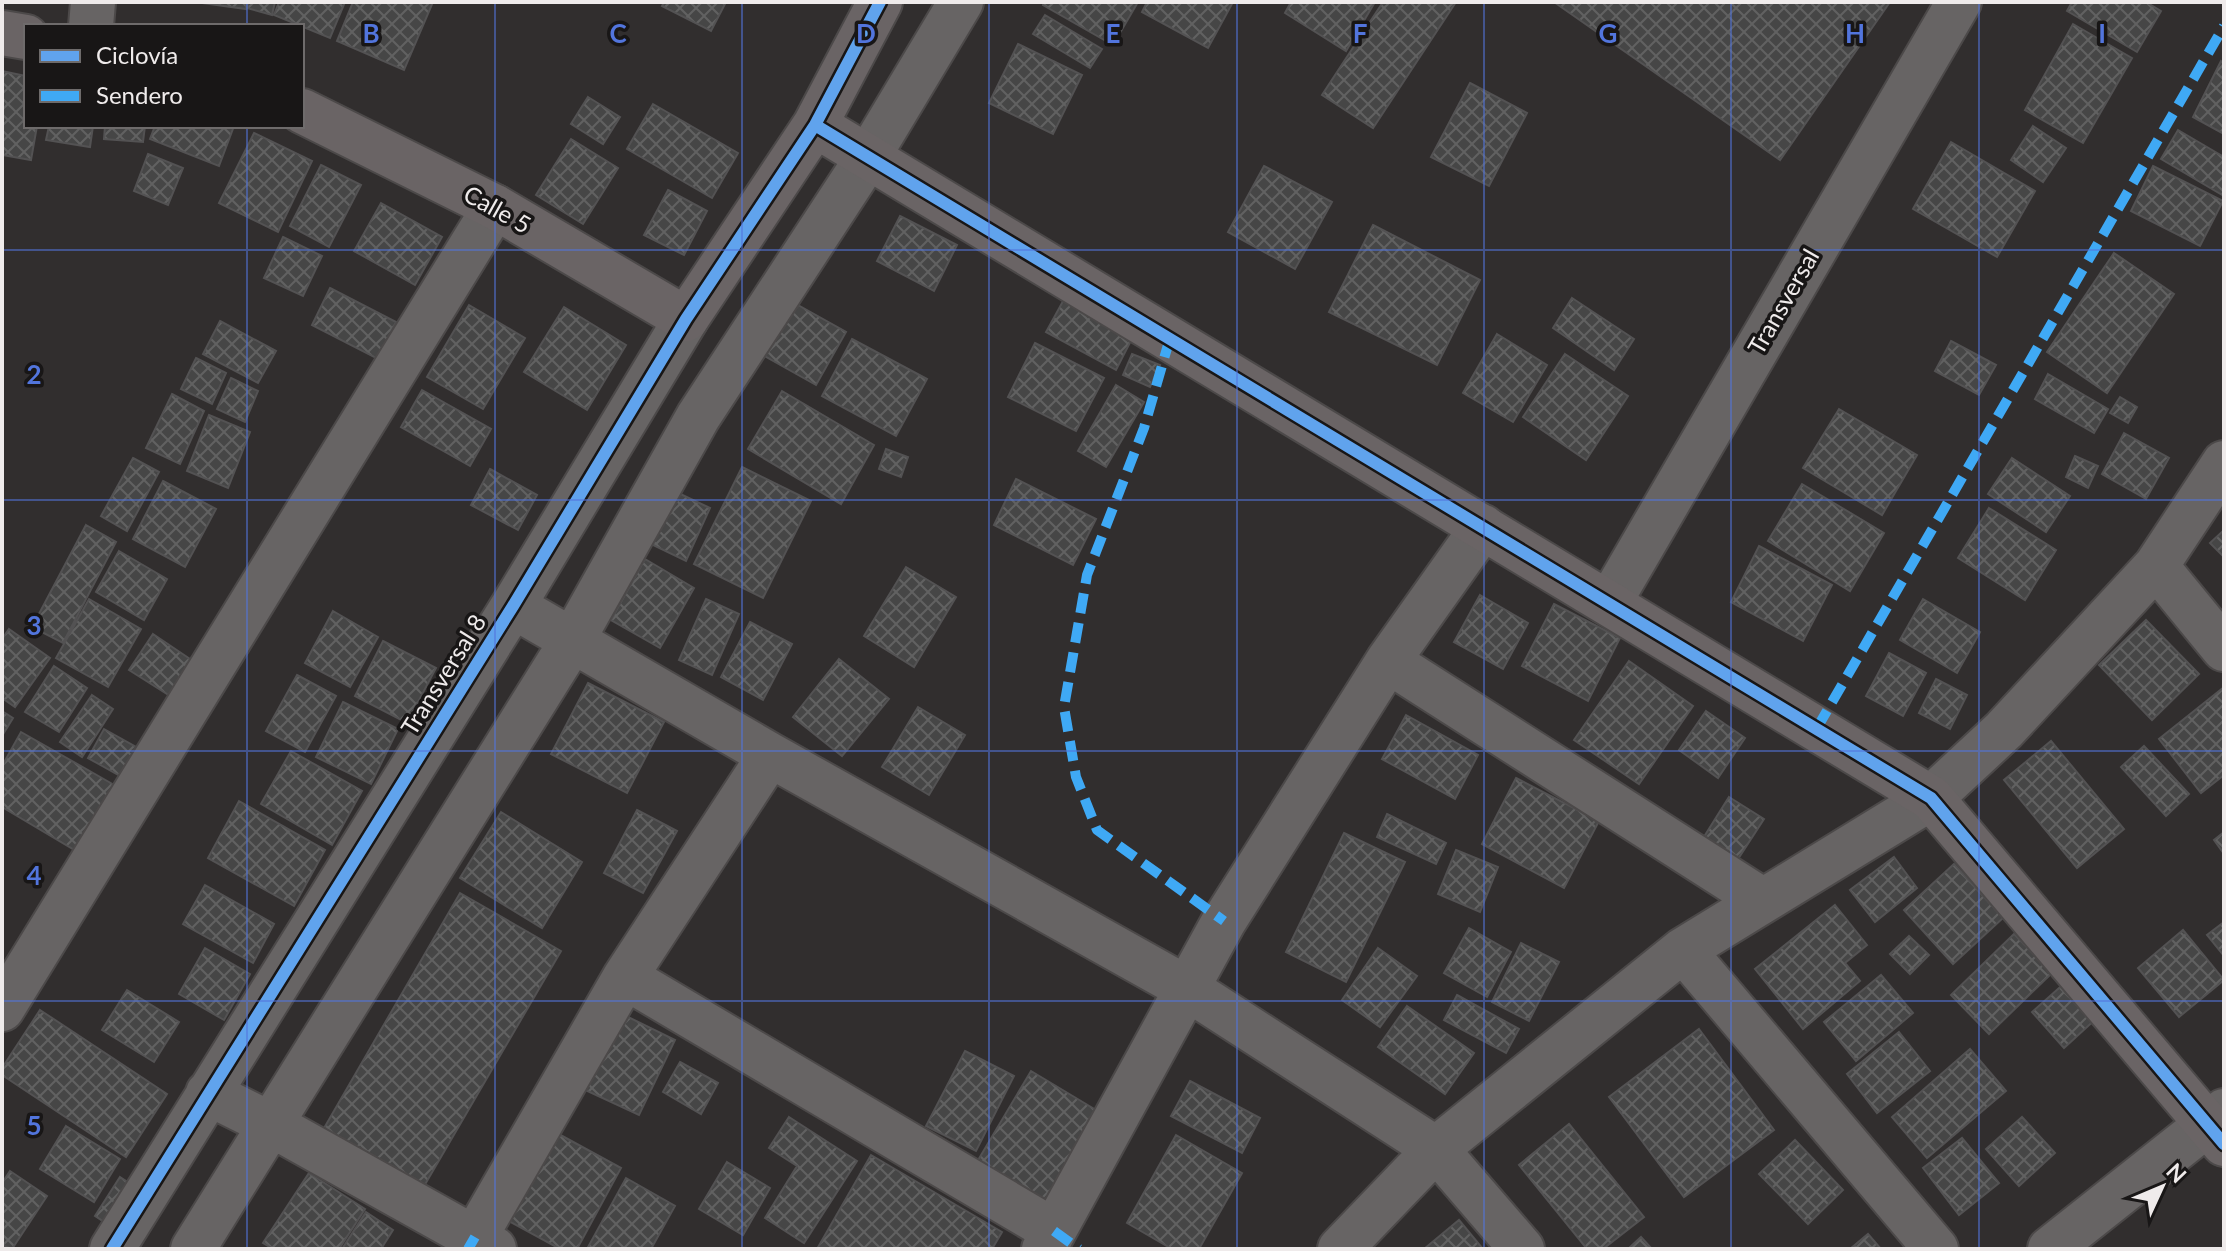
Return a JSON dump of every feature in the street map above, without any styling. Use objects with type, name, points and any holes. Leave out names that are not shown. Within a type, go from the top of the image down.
[{"type":"street","points":[[91,24],[93,2]]},
{"type":"street","points":[[880,2],[815,125],[1931,798],[2219,1127],[2050,1249]]},
{"type":"street","points":[[193,1249],[572,641],[698,417],[868,157],[961,2]]},
{"type":"street","name":"Transversal","points":[[1609,603],[1959,2]]},
{"type":"street","points":[[2,33],[24,37]]},
{"type":"street","name":"Calle 5","points":[[304,112],[495,207],[686,319]]},
{"type":"street","name":"Transversal 8","points":[[112,1249],[513,606],[686,319],[815,125]]},
{"type":"street","points":[[2,1009],[495,207]]},
{"type":"street","points":[[1340,1249],[1436,1149],[1683,950],[1931,798],[2004,730],[2156,566],[2224,463]]},
{"type":"street","points":[[625,977],[1049,1240],[1224,921],[1388,661],[1483,527]]},
{"type":"street","points":[[2156,566],[2224,649]]},
{"type":"street","points":[[513,606],[770,755],[1188,989],[1436,1149],[1522,1249]]},
{"type":"street","points":[[1388,661],[1762,900]]},
{"type":"street","points":[[208,1093],[272,1125],[484,1243],[625,977],[770,755]]},
{"type":"street","points":[[1683,950],[1936,1249]]},
{"type":"building","points":[[195,2],[247,2],[246,9]]},
{"type":"building","points":[[249,2],[275,2],[272,15],[247,8]]},
{"type":"building","points":[[279,2],[345,2],[330,38],[304,27],[304,24],[274,15]]},
{"type":"building","points":[[353,2],[433,2],[404,70],[337,41]]},
{"type":"building","points":[[664,2],[726,2],[711,31],[662,6]]},
{"type":"building","points":[[1044,2],[1138,2],[1113,45],[1043,5]]},
{"type":"building","points":[[1147,2],[1233,2],[1208,48],[1142,12]]},
{"type":"building","points":[[1291,2],[1375,2],[1346,51],[1285,13]]},
{"type":"building","points":[[1383,2],[1456,2],[1373,128],[1322,95]]},
{"type":"building","points":[[1554,2],[1890,2],[1780,160]]},
{"type":"building","points":[[2072,2],[2146,2],[2161,11],[2137,52],[2067,11]]},
{"type":"building","points":[[1045,15],[1102,49],[1090,68],[1033,34]]},
{"type":"building","points":[[2073,24],[2132,58],[2083,143],[2025,110]]},
{"type":"building","points":[[1018,44],[1082,75],[1053,134],[989,103]]},
{"type":"building","points":[[2221,61],[2224,63],[2224,134],[2193,117]]},
{"type":"building","points":[[2,71],[24,76],[24,128],[37,128],[31,160],[2,155]]},
{"type":"building","points":[[1470,83],[1527,113],[1489,186],[1431,157]]},
{"type":"building","points":[[588,97],[620,117],[603,144],[571,124]]},
{"type":"building","points":[[653,104],[738,153],[712,198],[627,149]]},
{"type":"building","points":[[2033,126],[2066,148],[2043,182],[2011,160]]},
{"type":"building","points":[[49,128],[93,128],[90,147],[46,140]]},
{"type":"building","points":[[105,128],[145,128],[143,142],[104,139]]},
{"type":"building","points":[[154,128],[233,128],[219,166],[150,139]]},
{"type":"building","points":[[2178,130],[2224,157],[2224,196],[2161,159]]},
{"type":"building","points":[[254,133],[312,161],[278,232],[219,203]]},
{"type":"building","points":[[571,139],[618,168],[583,224],[536,195]]},
{"type":"building","points":[[1951,142],[2035,191],[1997,257],[1913,209]]},
{"type":"building","points":[[148,154],[183,168],[168,205],[134,191]]},
{"type":"building","points":[[321,165],[361,185],[329,247],[290,226]]},
{"type":"building","points":[[1264,166],[1332,202],[1295,269],[1228,232]]},
{"type":"building","points":[[2153,166],[2223,201],[2200,246],[2131,211]]},
{"type":"building","points":[[668,190],[707,211],[684,255],[644,235]]},
{"type":"building","points":[[381,203],[442,237],[415,285],[354,251]]},
{"type":"building","points":[[900,216],[957,245],[934,291],[877,261]]},
{"type":"building","points":[[1373,225],[1480,280],[1437,365],[1329,312]]},
{"type":"building","points":[[283,237],[322,256],[303,296],[264,278]]},
{"type":"building","points":[[2114,253],[2174,294],[2107,393],[2047,352]]},
{"type":"building","points":[[330,288],[396,322],[378,359],[312,325]]},
{"type":"building","points":[[1068,292],[1137,329],[1116,370],[1046,332]]},
{"type":"building","points":[[1572,298],[1634,339],[1614,370],[1553,328]]},
{"type":"building","points":[[789,300],[846,332],[816,385],[759,353]]},
{"type":"building","points":[[469,305],[525,338],[483,409],[427,377]]},
{"type":"building","points":[[564,307],[626,345],[587,410],[524,372]]},
{"type":"building","points":[[220,321],[276,351],[258,383],[203,354]]},
{"type":"building","points":[[1497,334],[1547,365],[1513,422],[1463,393]]},
{"type":"building","points":[[852,339],[927,379],[896,436],[822,396]]},
{"type":"building","points":[[1951,341],[1996,365],[1979,395],[1935,371]]},
{"type":"building","points":[[1035,343],[1104,378],[1076,431],[1008,397]]},
{"type":"building","points":[[1132,354],[1160,365],[1150,387],[1123,375]]},
{"type":"building","points":[[1565,354],[1628,396],[1586,460],[1523,417]]},
{"type":"building","points":[[196,358],[226,373],[212,404],[181,389]]},
{"type":"building","points":[[2048,374],[2108,409],[2094,433],[2035,399]]},
{"type":"building","points":[[231,378],[258,391],[245,422],[217,409]]},
{"type":"building","points":[[1116,385],[1144,402],[1106,467],[1078,451]]},
{"type":"building","points":[[422,390],[491,429],[470,466],[401,427]]},
{"type":"building","points":[[782,391],[874,445],[841,504],[748,449]]},
{"type":"building","points":[[172,394],[204,411],[180,464],[146,448]]},
{"type":"building","points":[[2120,397],[2137,407],[2128,423],[2110,413]]},
{"type":"building","points":[[1839,409],[1917,455],[1882,515],[1803,468]]},
{"type":"building","points":[[209,415],[250,432],[228,488],[187,471]]},
{"type":"building","points":[[2124,433],[2169,458],[2146,499],[2102,474]]},
{"type":"building","points":[[886,449],[908,457],[901,477],[879,469]]},
{"type":"building","points":[[2075,456],[2098,466],[2088,488],[2066,477]]},
{"type":"building","points":[[133,458],[159,472],[127,531],[101,516]]},
{"type":"building","points":[[2012,458],[2070,496],[2046,532],[1988,494]]},
{"type":"building","points":[[742,467],[811,501],[763,598],[694,564]]},
{"type":"building","points":[[490,469],[537,495],[518,530],[471,505]]},
{"type":"building","points":[[1016,479],[1096,519],[1073,565],[994,525]]},
{"type":"building","points":[[163,481],[216,509],[185,567],[133,539]]},
{"type":"building","points":[[1802,484],[1884,533],[1850,591],[1768,541]]},
{"type":"building","points":[[674,491],[710,508],[686,561],[651,544]]},
{"type":"building","points":[[1989,508],[2056,550],[2025,600],[1958,558]]},
{"type":"building","points":[[86,525],[116,542],[63,643],[32,627]]},
{"type":"building","points":[[2224,530],[2224,557],[2210,543]]},
{"type":"building","points":[[1759,546],[1832,585],[1803,641],[1731,602]]},
{"type":"building","points":[[119,551],[167,579],[144,620],[96,592]]},
{"type":"building","points":[[645,559],[694,588],[660,648],[611,620]]},
{"type":"building","points":[[906,567],[956,597],[914,667],[864,636]]},
{"type":"building","points":[[1480,595],[1528,623],[1503,669],[1454,642]]},
{"type":"building","points":[[89,599],[141,629],[108,687],[56,658]]},
{"type":"building","points":[[706,599],[739,614],[712,675],[679,660]]},
{"type":"building","points":[[1923,599],[1980,632],[1957,673],[1900,640]]},
{"type":"building","points":[[1554,604],[1620,638],[1588,701],[1522,666]]},
{"type":"building","points":[[333,611],[378,637],[350,687],[305,663]]},
{"type":"building","points":[[2146,620],[2199,674],[2152,720],[2099,665]]},
{"type":"building","points":[[750,622],[792,644],[763,700],[721,677]]},
{"type":"building","points":[[9,629],[50,658],[15,707],[2,698],[2,639]]},
{"type":"building","points":[[153,634],[193,661],[170,696],[129,670]]},
{"type":"building","points":[[383,641],[436,668],[407,723],[355,696]]},
{"type":"building","points":[[1889,653],[1926,673],[1903,716],[1866,696]]},
{"type":"building","points":[[839,659],[889,699],[842,756],[793,717]]},
{"type":"building","points":[[1629,661],[1693,706],[1639,784],[1574,740]]},
{"type":"building","points":[[54,666],[87,688],[59,732],[25,712]]},
{"type":"building","points":[[297,675],[336,696],[305,752],[266,731]]},
{"type":"building","points":[[1936,679],[1967,695],[1950,729],[1919,713]]},
{"type":"building","points":[[588,683],[664,722],[627,793],[551,754]]},
{"type":"building","points":[[2224,687],[2224,775],[2201,793],[2159,739]]},
{"type":"building","points":[[92,695],[113,709],[82,757],[60,742]]},
{"type":"building","points":[[343,702],[398,729],[371,784],[316,757]]},
{"type":"building","points":[[918,707],[965,735],[929,795],[882,767]]},
{"type":"building","points":[[2,711],[13,718],[2,736]]},
{"type":"building","points":[[1706,711],[1745,738],[1718,778],[1679,750]]},
{"type":"building","points":[[1406,715],[1478,755],[1455,799],[1382,759]]},
{"type":"building","points":[[104,729],[136,747],[120,776],[88,758]]},
{"type":"building","points":[[21,732],[116,786],[78,852],[2,807],[2,766]]},
{"type":"building","points":[[2051,741],[2124,829],[2077,868],[2004,780]]},
{"type":"building","points":[[2144,746],[2189,794],[2166,816],[2121,767]]},
{"type":"building","points":[[291,751],[362,791],[332,845],[261,804]]},
{"type":"building","points":[[1516,778],[1599,821],[1564,888],[1482,844]]},
{"type":"building","points":[[1729,797],[1764,819],[1736,862],[1702,840]]},
{"type":"building","points":[[239,801],[325,850],[294,906],[208,858]]},
{"type":"building","points":[[637,810],[677,831],[643,893],[604,873]]},
{"type":"building","points":[[501,812],[582,862],[542,928],[460,878]]},
{"type":"building","points":[[1387,814],[1446,843],[1436,864],[1377,837]]},
{"type":"building","points":[[2224,832],[2224,854],[2214,840]]},
{"type":"building","points":[[1344,833],[1405,862],[1346,982],[1286,952]]},
{"type":"building","points":[[1456,850],[1498,867],[1480,912],[1438,894]]},
{"type":"building","points":[[1894,857],[1917,888],[1875,922],[1850,890]]},
{"type":"building","points":[[1954,864],[2003,918],[1953,964],[1904,910]]},
{"type":"building","points":[[205,885],[274,924],[253,963],[183,924]]},
{"type":"building","points":[[460,893],[561,951],[423,1188],[323,1130]]},
{"type":"building","points":[[1835,905],[1867,945],[1845,963],[1860,981],[1803,1029],[1755,969]]},
{"type":"building","points":[[2224,922],[2224,956],[2207,935]]},
{"type":"building","points":[[1469,928],[1511,952],[1487,997],[1444,973]]},
{"type":"building","points":[[2183,930],[2224,980],[2179,1017],[2138,968]]},
{"type":"building","points":[[2014,934],[2052,973],[1989,1034],[1951,995]]},
{"type":"building","points":[[1909,936],[1929,955],[1910,974],[1890,954]]},
{"type":"building","points":[[1521,943],[1559,962],[1529,1021],[1492,1002]]},
{"type":"building","points":[[205,948],[250,974],[224,1020],[179,994]]},
{"type":"building","points":[[1378,948],[1417,976],[1380,1027],[1342,1000]]},
{"type":"building","points":[[1881,975],[1913,1013],[1856,1061],[1824,1022]]},
{"type":"building","points":[[2067,981],[2098,1017],[2064,1048],[2032,1012]]},
{"type":"building","points":[[127,990],[179,1022],[154,1062],[102,1030]]},
{"type":"building","points":[[1457,995],[1519,1029],[1506,1053],[1444,1020]]},
{"type":"building","points":[[1407,1006],[1474,1053],[1445,1094],[1378,1047]]},
{"type":"building","points":[[40,1010],[167,1094],[126,1157],[2,1075],[2,1068]]},
{"type":"building","points":[[620,1013],[675,1040],[639,1115],[583,1089]]},
{"type":"building","points":[[1699,1029],[1774,1130],[1684,1197],[1609,1097]]},
{"type":"building","points":[[1899,1032],[1930,1071],[1877,1113],[1847,1074]]},
{"type":"building","points":[[1970,1049],[2006,1091],[1927,1158],[1892,1117]]},
{"type":"building","points":[[965,1051],[1014,1076],[976,1151],[926,1126]]},
{"type":"building","points":[[680,1062],[718,1083],[701,1114],[663,1092]]},
{"type":"building","points":[[1031,1071],[1101,1113],[1047,1203],[977,1162]]},
{"type":"building","points":[[1190,1081],[1260,1118],[1242,1153],[1171,1116]]},
{"type":"building","points":[[789,1117],[857,1161],[804,1243],[765,1218],[797,1166],[769,1148]]},
{"type":"building","points":[[2022,1117],[2055,1153],[2019,1186],[1986,1149]]},
{"type":"building","points":[[1569,1124],[1644,1217],[1603,1249],[1587,1249],[1519,1165]]},
{"type":"building","points":[[66,1126],[120,1159],[94,1202],[40,1169]]},
{"type":"building","points":[[555,1132],[621,1168],[577,1249],[560,1249],[507,1220]]},
{"type":"building","points":[[1176,1135],[1242,1173],[1199,1249],[1172,1249],[1127,1223]]},
{"type":"building","points":[[1962,1138],[1999,1183],[1959,1215],[1923,1168]]},
{"type":"building","points":[[1795,1140],[1843,1190],[1808,1224],[1759,1174]]},
{"type":"building","points":[[871,1155],[1002,1232],[992,1249],[817,1249]]},
{"type":"building","points":[[727,1162],[770,1188],[743,1235],[699,1209]]},
{"type":"building","points":[[10,1171],[47,1196],[12,1249],[2,1245],[2,1183]]},
{"type":"building","points":[[309,1173],[365,1209],[339,1249],[273,1249],[263,1243]]},
{"type":"building","points":[[120,1177],[137,1188],[112,1227],[95,1216]]},
{"type":"building","points":[[626,1178],[675,1206],[651,1249],[587,1249]]},
{"type":"building","points":[[366,1212],[393,1230],[381,1249],[342,1249]]},
{"type":"building","points":[[1459,1220],[1483,1249],[1424,1249]]},
{"type":"building","points":[[1868,1234],[1881,1249],[1850,1249]]},
{"type":"building","points":[[1641,1237],[1652,1249],[1628,1249]]},
{"type":"marked path","points":[[1817,728],[2224,26]]},
{"type":"marked path","points":[[1170,338],[1144,428],[1087,575],[1064,707],[1076,777],[1097,830],[1224,921]]},
{"type":"marked path","points":[[1054,1231],[1079,1249]]},
{"type":"marked path","points":[[468,1249],[475,1237]]},
{"type":"cycle path","points":[[112,1249],[513,606],[686,319],[815,125],[880,2]]},
{"type":"cycle path","points":[[815,125],[1931,798],[2224,1144]]}]
